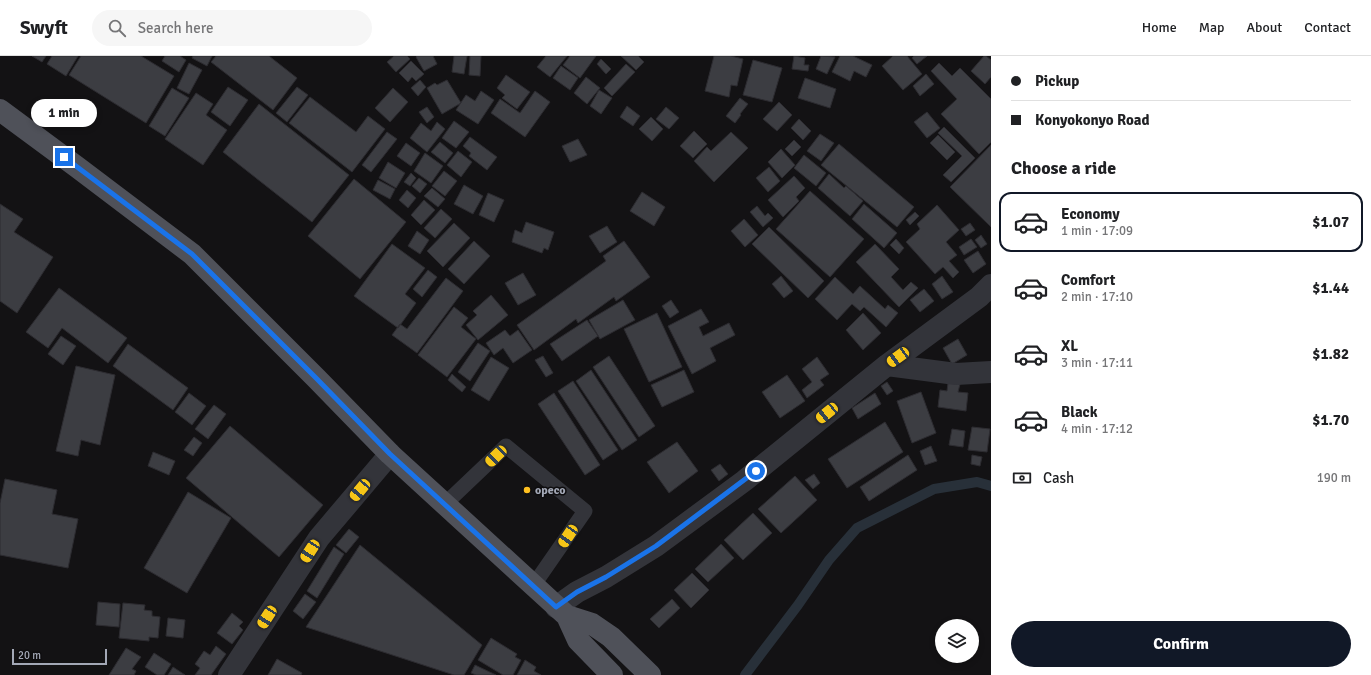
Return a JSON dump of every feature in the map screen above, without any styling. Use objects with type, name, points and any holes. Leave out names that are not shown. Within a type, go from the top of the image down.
[{"type":"main road","points":[[0,110],[192,254],[311,372],[390,454],[533,586],[562,611],[592,624],[611,637],[650,675]]},
{"type":"main road","points":[[562,611],[578,640],[612,675]]},
{"type":"street","points":[[562,611],[577,592],[606,577],[668,536],[744,481],[887,365],[979,297],[991,285]]},
{"type":"street","points":[[887,365],[956,374],[991,372]]},
{"type":"street","points":[[229,675],[319,538],[390,454]]},
{"type":"lane","points":[[445,504],[506,446],[585,511],[533,586]]},
{"type":"building","points":[[32,56],[46,56],[42,62]]},
{"type":"building","points":[[52,56],[78,56],[66,76],[47,64]]},
{"type":"building","points":[[81,56],[141,56],[174,76],[146,123],[69,75]]},
{"type":"building","points":[[165,56],[180,56],[186,60],[179,72],[162,61]]},
{"type":"building","points":[[193,56],[212,56],[207,66],[192,58]]},
{"type":"building","points":[[216,56],[269,56],[297,78],[273,110],[211,62]]},
{"type":"building","points":[[394,56],[407,56],[410,59],[396,72],[387,62]]},
{"type":"building","points":[[433,56],[437,64],[424,71],[416,57]]},
{"type":"building","points":[[454,56],[467,56],[464,74],[452,72]]},
{"type":"building","points":[[470,56],[481,56],[480,76],[469,75]]},
{"type":"building","points":[[546,56],[567,56],[550,77],[537,67]]},
{"type":"building","points":[[570,56],[596,56],[580,78],[563,65]]},
{"type":"building","points":[[621,56],[638,56],[644,62],[636,70]]},
{"type":"building","points":[[714,56],[731,56],[743,59],[737,86],[731,85],[729,97],[705,91]]},
{"type":"building","points":[[794,56],[805,58],[804,65],[809,65],[808,71],[792,69]]},
{"type":"building","points":[[821,56],[835,57],[827,74],[816,69]]},
{"type":"building","points":[[840,56],[853,56],[872,65],[866,77],[854,71],[850,81],[832,72]]},
{"type":"building","points":[[893,56],[907,56],[922,74],[903,90],[882,66]]},
{"type":"building","points":[[914,56],[927,56],[917,64],[912,58]]},
{"type":"building","points":[[984,56],[991,60],[991,77],[985,84],[971,71]]},
{"type":"building","points":[[601,59],[611,69],[606,74],[597,64]]},
{"type":"building","points":[[753,60],[782,68],[772,102],[743,95]]},
{"type":"building","points":[[411,61],[424,74],[416,81],[412,77],[408,82],[399,73]]},
{"type":"building","points":[[189,63],[202,70],[189,94],[177,88]]},
{"type":"building","points":[[939,63],[952,76],[960,68],[991,99],[991,142],[979,154],[941,114],[957,99],[931,71]]},
{"type":"building","points":[[626,64],[635,72],[612,96],[604,88]]},
{"type":"building","points":[[561,66],[578,78],[570,90],[553,78]]},
{"type":"building","points":[[926,74],[934,84],[920,96],[913,86]]},
{"type":"building","points":[[506,75],[530,92],[517,109],[502,98],[505,95],[497,88]]},
{"type":"building","points":[[586,77],[600,88],[587,104],[574,93]]},
{"type":"building","points":[[805,78],[836,89],[830,108],[798,98]]},
{"type":"building","points":[[420,80],[426,87],[418,96],[411,88]]},
{"type":"building","points":[[447,80],[461,103],[442,114],[427,88],[435,83],[437,85]]},
{"type":"building","points":[[228,87],[248,100],[230,126],[211,112]]},
{"type":"building","points":[[297,87],[308,95],[287,122],[276,113]]},
{"type":"building","points":[[172,88],[189,98],[165,136],[149,126]]},
{"type":"building","points":[[393,88],[408,102],[390,122],[375,108]]},
{"type":"building","points":[[599,90],[612,98],[601,114],[590,106]]},
{"type":"building","points":[[481,91],[494,100],[478,124],[456,110],[466,95],[475,101]]},
{"type":"building","points":[[535,91],[550,102],[525,137],[491,113],[500,99],[520,113]]},
{"type":"building","points":[[196,93],[213,104],[206,115],[227,130],[203,165],[165,139]]},
{"type":"building","points":[[310,97],[356,132],[368,116],[385,129],[352,172],[289,123]]},
{"type":"building","points":[[740,98],[748,104],[735,123],[726,116]]},
{"type":"building","points":[[779,102],[792,115],[777,131],[763,119]]},
{"type":"building","points":[[259,104],[349,175],[312,222],[223,152]]},
{"type":"building","points":[[627,106],[640,116],[633,126],[620,117]]},
{"type":"building","points":[[427,107],[434,117],[427,123],[419,112]]},
{"type":"building","points":[[666,107],[679,118],[669,129],[656,119]]},
{"type":"building","points":[[927,112],[940,128],[927,138],[914,122]]},
{"type":"building","points":[[651,117],[663,129],[652,141],[639,129]]},
{"type":"building","points":[[799,119],[811,131],[803,140],[791,128]]},
{"type":"building","points":[[454,121],[469,132],[456,148],[442,138]]},
{"type":"building","points":[[437,122],[445,129],[427,152],[410,138],[421,123],[431,131]]},
{"type":"building","points":[[944,127],[975,158],[951,182],[943,175],[962,156],[938,133]]},
{"type":"building","points":[[694,131],[707,144],[693,158],[680,146]]},
{"type":"building","points":[[387,132],[397,139],[371,172],[362,165]]},
{"type":"building","points":[[731,132],[748,148],[714,182],[694,161],[707,147],[711,151]]},
{"type":"building","points":[[820,134],[834,143],[821,161],[807,151]]},
{"type":"building","points":[[938,135],[955,152],[947,160],[930,143]]},
{"type":"building","points":[[470,137],[497,157],[487,170],[469,156],[471,153],[463,146]]},
{"type":"building","points":[[578,139],[587,155],[570,162],[562,146]]},
{"type":"building","points":[[794,140],[801,147],[792,156],[785,149]]},
{"type":"building","points":[[440,142],[453,153],[445,163],[431,152]]},
{"type":"building","points":[[406,143],[420,153],[411,166],[397,156]]},
{"type":"building","points":[[839,144],[914,207],[897,227],[821,165]]},
{"type":"building","points":[[991,145],[991,227],[950,187]]},
{"type":"building","points":[[781,149],[795,165],[782,178],[768,162]]},
{"type":"building","points":[[458,151],[472,162],[461,177],[447,165]]},
{"type":"building","points":[[425,153],[443,166],[431,183],[414,171]]},
{"type":"building","points":[[804,155],[826,173],[816,186],[794,168]]},
{"type":"building","points":[[388,162],[405,173],[396,188],[379,178]]},
{"type":"building","points":[[769,167],[780,181],[768,192],[756,178]]},
{"type":"building","points":[[444,171],[457,181],[445,196],[432,186]]},
{"type":"building","points":[[411,173],[416,178],[410,186],[404,182]]},
{"type":"building","points":[[829,174],[844,188],[846,186],[863,201],[850,216],[818,188]]},
{"type":"building","points":[[794,176],[805,188],[796,197],[799,201],[783,217],[768,200]]},
{"type":"building","points":[[419,178],[427,184],[420,193],[412,186]]},
{"type":"building","points":[[354,179],[406,222],[360,279],[308,236]]},
{"type":"building","points":[[378,180],[395,189],[390,199],[373,190]]},
{"type":"building","points":[[464,185],[483,196],[473,214],[454,204]]},
{"type":"building","points":[[432,188],[445,199],[438,207],[424,196]]},
{"type":"building","points":[[407,190],[416,198],[408,208],[399,200]]},
{"type":"building","points":[[810,191],[864,239],[830,277],[776,229]]},
{"type":"building","points":[[642,192],[665,207],[654,226],[630,211]]},
{"type":"building","points":[[488,193],[504,200],[494,222],[479,215]]},
{"type":"building","points":[[424,200],[435,210],[421,225],[411,215]]},
{"type":"building","points":[[0,204],[23,219],[14,232],[53,257],[17,313],[0,301]]},
{"type":"building","points":[[864,204],[897,233],[884,248],[852,219]]},
{"type":"building","points":[[937,205],[959,230],[946,242],[957,255],[949,261],[959,272],[953,278],[943,267],[935,274],[906,242],[920,229],[917,224]]},
{"type":"building","points":[[757,206],[765,216],[768,213],[773,218],[763,227],[750,212]]},
{"type":"building","points":[[441,209],[452,219],[435,238],[424,228]]},
{"type":"building","points":[[915,212],[919,216],[910,225],[906,220]]},
{"type":"building","points":[[744,219],[758,235],[745,247],[731,231]]},
{"type":"building","points":[[526,222],[554,232],[548,250],[544,248],[542,253],[512,242],[515,230],[522,233]]},
{"type":"building","points":[[454,223],[470,238],[443,267],[427,251]]},
{"type":"building","points":[[970,223],[975,230],[966,236],[961,229]]},
{"type":"building","points":[[607,226],[617,242],[600,253],[589,236]]},
{"type":"building","points":[[769,227],[824,281],[808,298],[752,244]]},
{"type":"building","points":[[417,231],[429,240],[420,254],[408,246]]},
{"type":"building","points":[[981,235],[987,244],[981,248],[975,240]]},
{"type":"building","points":[[896,239],[904,248],[899,254],[890,245]]},
{"type":"building","points":[[971,239],[977,247],[964,255],[959,247]]},
{"type":"building","points":[[474,241],[490,256],[464,284],[448,269]]},
{"type":"building","points":[[624,241],[650,277],[616,301],[614,297],[578,323],[576,319],[534,350],[517,325],[606,261],[603,256]]},
{"type":"building","points":[[392,244],[425,268],[405,294],[416,303],[398,328],[354,296]]},
{"type":"building","points":[[875,244],[899,269],[891,277],[903,290],[911,282],[918,288],[899,307],[856,262]]},
{"type":"building","points":[[978,251],[986,264],[973,273],[964,260]]},
{"type":"building","points":[[428,270],[437,277],[422,297],[413,289]]},
{"type":"building","points":[[523,273],[536,295],[518,305],[505,283]]},
{"type":"building","points":[[781,276],[793,291],[784,298],[772,284]]},
{"type":"building","points":[[942,276],[953,292],[942,299],[932,284]]},
{"type":"building","points":[[835,277],[853,294],[860,286],[885,309],[888,305],[898,313],[886,327],[864,307],[860,311],[852,304],[837,320],[815,299]]},
{"type":"building","points":[[446,278],[463,291],[417,353],[392,335],[400,324],[407,329]]},
{"type":"building","points":[[59,288],[127,338],[108,363],[62,328],[48,348],[26,332]]},
{"type":"building","points":[[924,289],[934,301],[920,312],[910,300]]},
{"type":"building","points":[[491,295],[508,315],[478,340],[466,325],[477,315],[473,311]]},
{"type":"building","points":[[623,300],[635,320],[600,339],[589,320]]},
{"type":"building","points":[[671,300],[679,312],[670,318],[662,306]]},
{"type":"building","points":[[454,307],[468,318],[461,327],[476,339],[447,377],[418,355]]},
{"type":"building","points":[[701,309],[709,322],[699,327],[703,336],[729,323],[735,335],[710,348],[716,361],[692,374],[668,326]]},
{"type":"building","points":[[657,313],[682,367],[649,382],[624,329]]},
{"type":"building","points":[[863,313],[881,333],[863,350],[846,330]]},
{"type":"building","points":[[587,320],[598,336],[562,361],[550,344]]},
{"type":"building","points":[[505,330],[510,336],[518,330],[532,350],[513,363],[503,348],[494,355],[486,343]]},
{"type":"building","points":[[61,336],[76,346],[63,365],[48,354]]},
{"type":"building","points":[[958,339],[967,355],[952,364],[943,348]]},
{"type":"building","points":[[478,343],[490,351],[470,381],[458,372]]},
{"type":"building","points":[[128,344],[188,388],[173,410],[113,366]]},
{"type":"building","points":[[543,356],[553,373],[546,377],[535,360]]},
{"type":"building","points":[[609,356],[655,426],[639,437],[593,367]]},
{"type":"building","points":[[491,357],[509,368],[489,401],[471,390]]},
{"type":"building","points":[[817,357],[829,374],[820,380],[824,385],[807,398],[802,390],[812,382],[802,369]]},
{"type":"building","points":[[76,366],[115,375],[100,445],[81,440],[78,456],[56,451]]},
{"type":"building","points":[[591,370],[637,440],[622,450],[576,381]]},
{"type":"building","points":[[684,370],[694,392],[662,407],[651,385]]},
{"type":"building","points":[[452,374],[466,387],[462,392],[448,380]]},
{"type":"building","points":[[787,375],[805,401],[780,418],[762,392]]},
{"type":"building","points":[[573,381],[618,450],[603,460],[558,391]]},
{"type":"building","points":[[887,382],[893,391],[887,395],[881,386]]},
{"type":"building","points":[[948,383],[960,384],[958,392],[968,393],[966,411],[938,407],[940,390],[947,391]]},
{"type":"building","points":[[921,392],[936,433],[912,443],[897,401]]},
{"type":"building","points":[[189,393],[206,406],[192,425],[175,412]]},
{"type":"building","points":[[554,393],[600,465],[585,475],[538,404]]},
{"type":"building","points":[[875,393],[881,404],[858,419],[852,408]]},
{"type":"building","points":[[214,405],[226,414],[208,439],[195,429]]},
{"type":"building","points":[[885,422],[903,452],[847,488],[828,459]]},
{"type":"building","points":[[230,426],[323,505],[279,557],[186,478]]},
{"type":"building","points":[[972,427],[990,429],[987,452],[968,450]]},
{"type":"building","points":[[952,429],[965,431],[963,447],[949,445]]},
{"type":"building","points":[[194,437],[202,443],[193,456],[184,450]]},
{"type":"building","points":[[677,442],[698,471],[669,493],[647,462]]},
{"type":"building","points":[[931,446],[937,461],[925,465],[920,451]]},
{"type":"building","points":[[153,452],[175,461],[169,475],[148,466]]},
{"type":"building","points":[[908,455],[917,470],[869,501],[860,487]]},
{"type":"building","points":[[972,455],[982,457],[980,466],[971,464]]},
{"type":"building","points":[[720,464],[728,474],[719,481],[711,470]]},
{"type":"building","points":[[814,474],[820,483],[813,489],[805,480]]},
{"type":"building","points":[[795,476],[817,500],[781,533],[758,509]]},
{"type":"building","points":[[5,479],[57,490],[52,514],[78,519],[68,568],[0,555],[0,503]]},
{"type":"building","points":[[188,492],[231,518],[187,593],[144,568]]},
{"type":"building","points":[[753,513],[772,533],[743,560],[724,540]]},
{"type":"building","points":[[349,529],[359,537],[346,553],[336,545]]},
{"type":"building","points":[[721,544],[734,558],[708,582],[695,569]]},
{"type":"building","points":[[360,545],[482,645],[464,675],[454,675],[306,627]]},
{"type":"building","points":[[334,547],[344,554],[317,598],[307,591]]},
{"type":"building","points":[[692,573],[709,590],[691,608],[674,590]]},
{"type":"building","points":[[305,594],[316,602],[303,619],[293,611]]},
{"type":"building","points":[[672,599],[680,608],[659,628],[650,619]]},
{"type":"building","points":[[98,602],[120,604],[119,627],[96,625]]},
{"type":"building","points":[[123,603],[145,605],[144,610],[152,611],[152,616],[160,617],[158,638],[149,637],[149,641],[119,638]]},
{"type":"building","points":[[232,613],[243,622],[239,626],[243,630],[232,644],[217,633]]},
{"type":"building","points":[[168,618],[185,620],[183,638],[166,636]]},
{"type":"building","points":[[491,638],[517,654],[515,657],[521,660],[513,675],[503,675],[478,660]]},
{"type":"building","points":[[216,646],[226,654],[211,675],[195,675],[200,668],[195,664],[204,651],[210,655]]},
{"type":"building","points":[[126,648],[141,657],[132,669],[136,671],[134,675],[109,675]]},
{"type":"building","points":[[154,653],[171,664],[164,675],[157,675],[145,667]]},
{"type":"building","points":[[277,659],[302,673],[301,675],[268,675]]},
{"type":"building","points":[[525,660],[536,667],[534,671],[541,675],[517,675]]},
{"type":"building","points":[[475,665],[496,675],[476,675],[471,673]]},
{"type":"building","points":[[173,667],[185,675],[168,675]]},
{"type":"waterway","points":[[745,675],[798,605],[829,560],[857,528],[934,489],[977,482],[991,486]]},
{"type":"place","name":"opeco","points":[[527,490]]},
{"type":"route","points":[[64,157],[192,254],[390,454],[556,607],[577,592],[606,577],[656,546],[756,471]]}]
